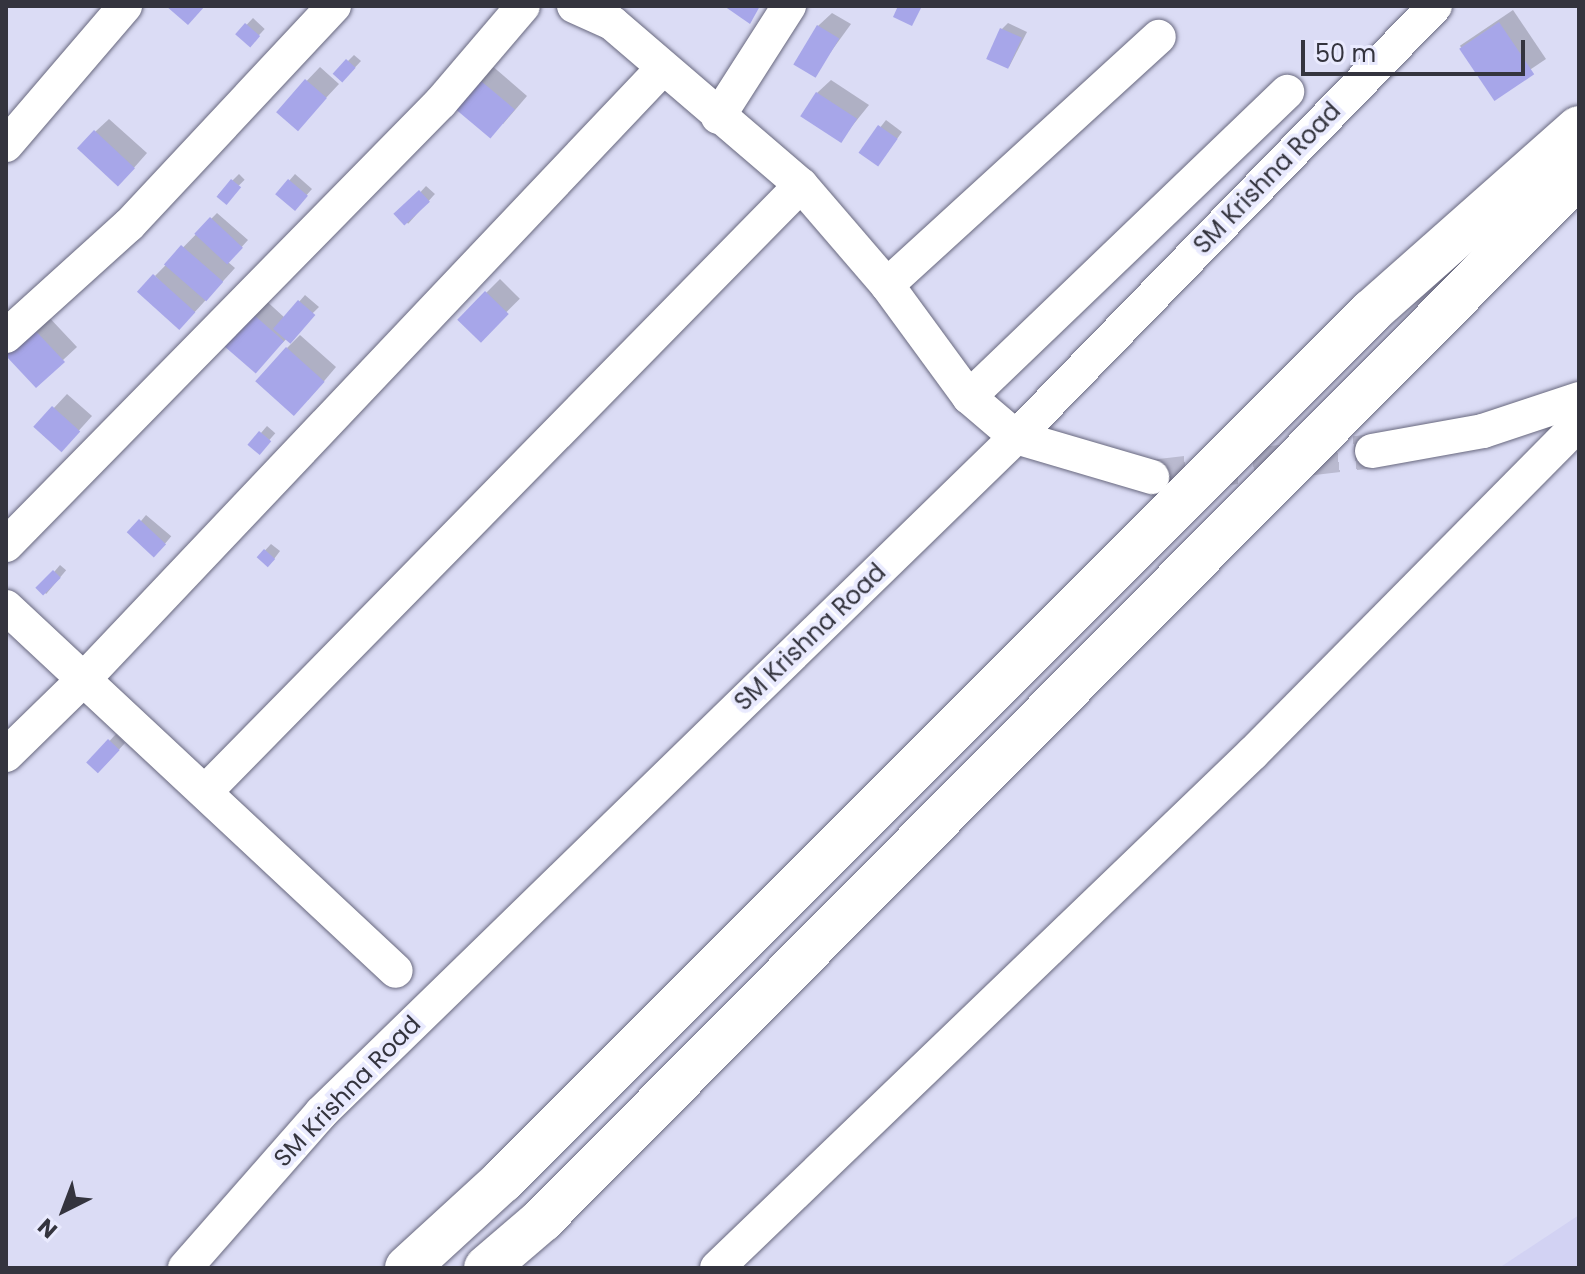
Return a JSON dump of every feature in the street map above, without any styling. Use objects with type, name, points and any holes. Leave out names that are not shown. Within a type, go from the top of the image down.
[{"type":"highway","points":[[407,1268],[513,1170],[1372,311],[1579,128]]},
{"type":"highway","points":[[486,1268],[542,1220],[1579,175]]},
{"type":"street","points":[[6,145],[125,6]]},
{"type":"street","points":[[6,336],[129,225],[334,6]]},
{"type":"street","points":[[6,545],[441,102],[523,6]]},
{"type":"street","points":[[574,6],[617,15],[663,68],[801,185],[887,285],[969,397],[1016,437],[1152,477]]},
{"type":"street","points":[[718,117],[789,6]]},
{"type":"street","name":"SM Krishna Road","points":[[185,1268],[321,1113],[1016,437],[1435,6]]},
{"type":"street","points":[[887,285],[1159,37]]},
{"type":"street","points":[[6,755],[84,679],[663,68]]},
{"type":"street","points":[[969,397],[1287,92]]},
{"type":"street","points":[[206,791],[801,185]]},
{"type":"street","points":[[1372,451],[1483,431],[1579,399]]},
{"type":"street","points":[[717,1268],[1253,753],[1579,423]]},
{"type":"street","points":[[6,607],[396,971]]},
{"type":"shaded area","points":[[1579,1215],[1579,1268],[1499,1268]]},
{"type":"building","points":[[166,6],[205,6],[188,25]]},
{"type":"building","points":[[724,6],[760,6],[750,24]]},
{"type":"building","points":[[898,6],[922,6],[912,26],[893,17]]},
{"type":"building","points":[[1499,22],[1534,74],[1494,101],[1459,49]]},
{"type":"building","points":[[245,23],[260,36],[250,47],[235,34]]},
{"type":"building","points":[[817,25],[839,38],[816,78],[793,64]]},
{"type":"building","points":[[1000,28],[1022,38],[1008,69],[986,59]]},
{"type":"building","points":[[346,59],[356,68],[342,83],[333,74]]},
{"type":"building","points":[[475,76],[515,109],[490,139],[451,105]]},
{"type":"building","points":[[305,79],[327,98],[298,131],[276,112]]},
{"type":"building","points":[[816,92],[857,119],[841,143],[800,116]]},
{"type":"building","points":[[878,125],[898,139],[878,167],[858,153]]},
{"type":"building","points":[[94,130],[135,168],[118,186],[77,148]]},
{"type":"building","points":[[231,179],[241,187],[227,205],[217,197]]},
{"type":"building","points":[[288,179],[308,196],[295,211],[275,194]]},
{"type":"building","points":[[419,190],[430,202],[404,226],[393,214]]},
{"type":"building","points":[[210,217],[243,248],[227,265],[194,234]]},
{"type":"building","points":[[181,245],[223,282],[206,301],[164,265]]},
{"type":"building","points":[[153,274],[195,312],[179,330],[137,292]]},
{"type":"building","points":[[485,291],[509,314],[481,343],[457,320]]},
{"type":"building","points":[[298,300],[315,315],[290,344],[273,329]]},
{"type":"building","points":[[247,309],[284,341],[256,374],[219,341]]},
{"type":"building","points":[[30,325],[65,362],[36,388],[6,356],[6,347]]},
{"type":"building","points":[[286,347],[325,382],[294,416],[255,381]]},
{"type":"building","points":[[52,406],[80,431],[62,452],[33,427]]},
{"type":"building","points":[[259,431],[271,441],[260,455],[247,445]]},
{"type":"building","points":[[139,519],[166,544],[154,557],[127,532]]},
{"type":"building","points":[[264,549],[275,559],[268,567],[257,557]]},
{"type":"building","points":[[53,570],[61,578],[43,595],[35,588]]},
{"type":"building","points":[[108,739],[120,750],[98,773],[86,762]]},
{"type":"tunnel","points":[[1152,477],[1372,451]]}]
